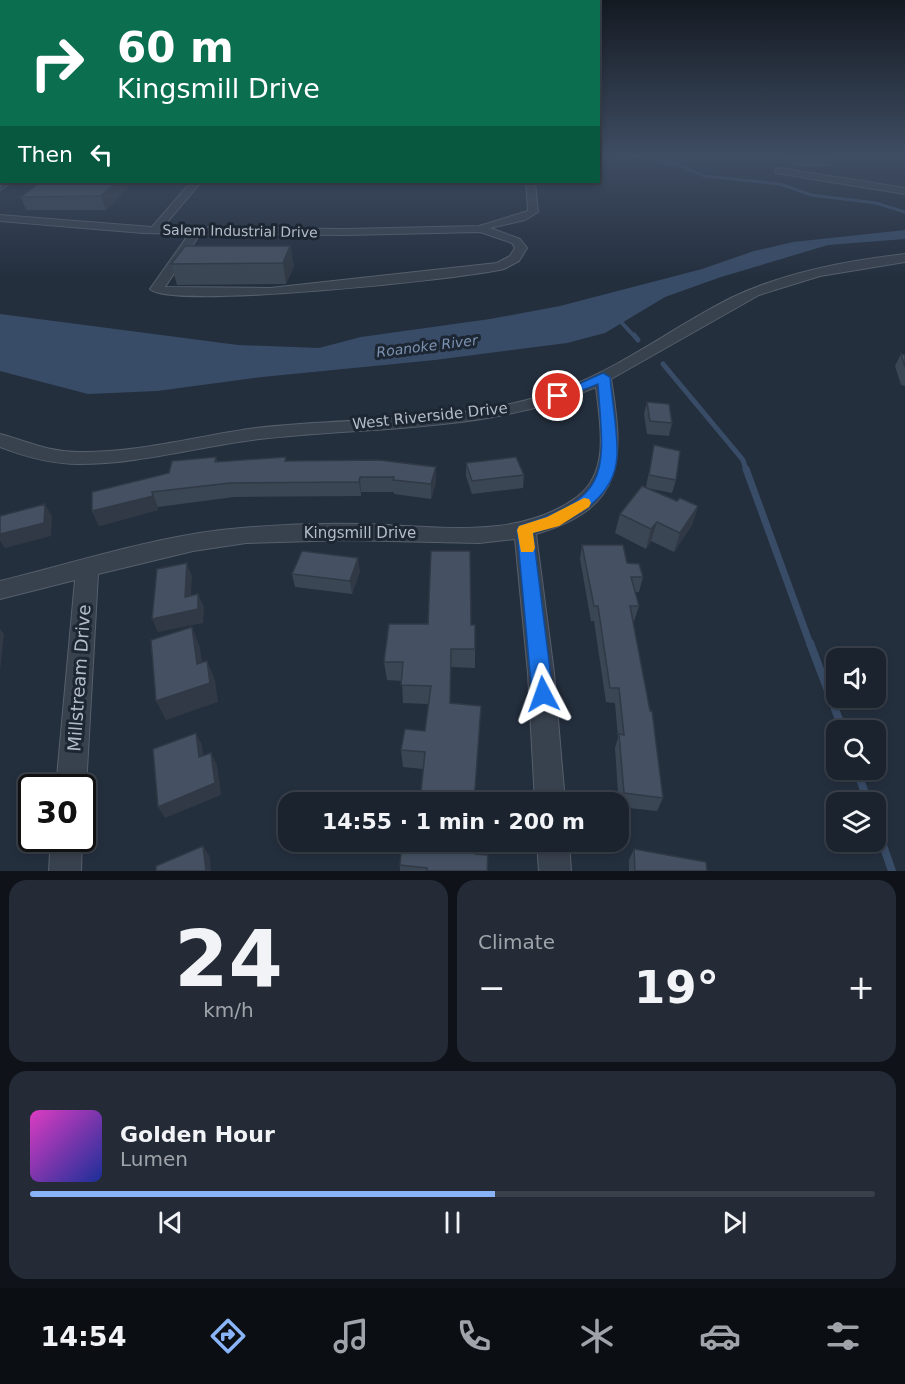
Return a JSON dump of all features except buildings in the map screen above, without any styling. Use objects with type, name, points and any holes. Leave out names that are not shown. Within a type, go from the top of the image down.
[{"type":"street","points":[[155,230],[183,197]]},
{"type":"street","points":[[481,229],[493,223],[523,218],[533,212],[532,197]]},
{"type":"street","name":"Salem Industrial Drive","points":[[0,218],[196,231],[481,229]]},
{"type":"street","points":[[196,231],[158,290],[169,293],[257,293],[324,287],[500,266],[520,252],[521,248],[516,241],[481,229]]},
{"type":"street","name":"West Riverside Drive","points":[[0,440],[51,457],[140,453],[254,434],[493,411],[558,396],[603,377],[718,311],[761,290],[827,273],[905,258]]},
{"type":"street","name":"Kingsmill Drive","points":[[0,591],[188,543],[229,537],[341,532],[487,534],[525,530],[553,522],[572,512],[600,486],[608,471],[610,456],[603,377]]},
{"type":"street","points":[[525,530],[541,673],[549,792]]},
{"type":"street","name":"Millstream Drive","points":[[72,774],[87,569]]},
{"type":"street","points":[[65,871],[66,852]]},
{"type":"street","points":[[554,852],[555,871]]},
{"type":"water","name":"Roanoke River","points":[[905,230],[905,239],[828,245],[721,277],[665,297],[605,333],[567,343],[157,391],[88,394],[0,371],[0,314],[238,345],[319,348],[361,337],[490,319],[560,306],[702,269],[754,251],[793,242]]},
{"type":"waterway","points":[[824,197],[876,203],[905,212]]},
{"type":"waterway","points":[[614,320],[621,322],[635,337]]},
{"type":"waterway","points":[[634,335],[638,340]]},
{"type":"waterway","points":[[663,364],[743,460],[746,470]]},
{"type":"waterway","points":[[746,469],[810,644]]},
{"type":"waterway","points":[[810,643],[839,720]]},
{"type":"waterway","points":[[860,780],[865,792]]},
{"type":"waterway","points":[[885,852],[892,871]]},
{"type":"slow traffic","points":[[527,548],[525,530],[553,522],[584,503]]},
{"type":"route","points":[[543,694],[525,530],[553,522],[588,500],[600,486],[608,471],[610,456],[603,377],[558,396]]}]
